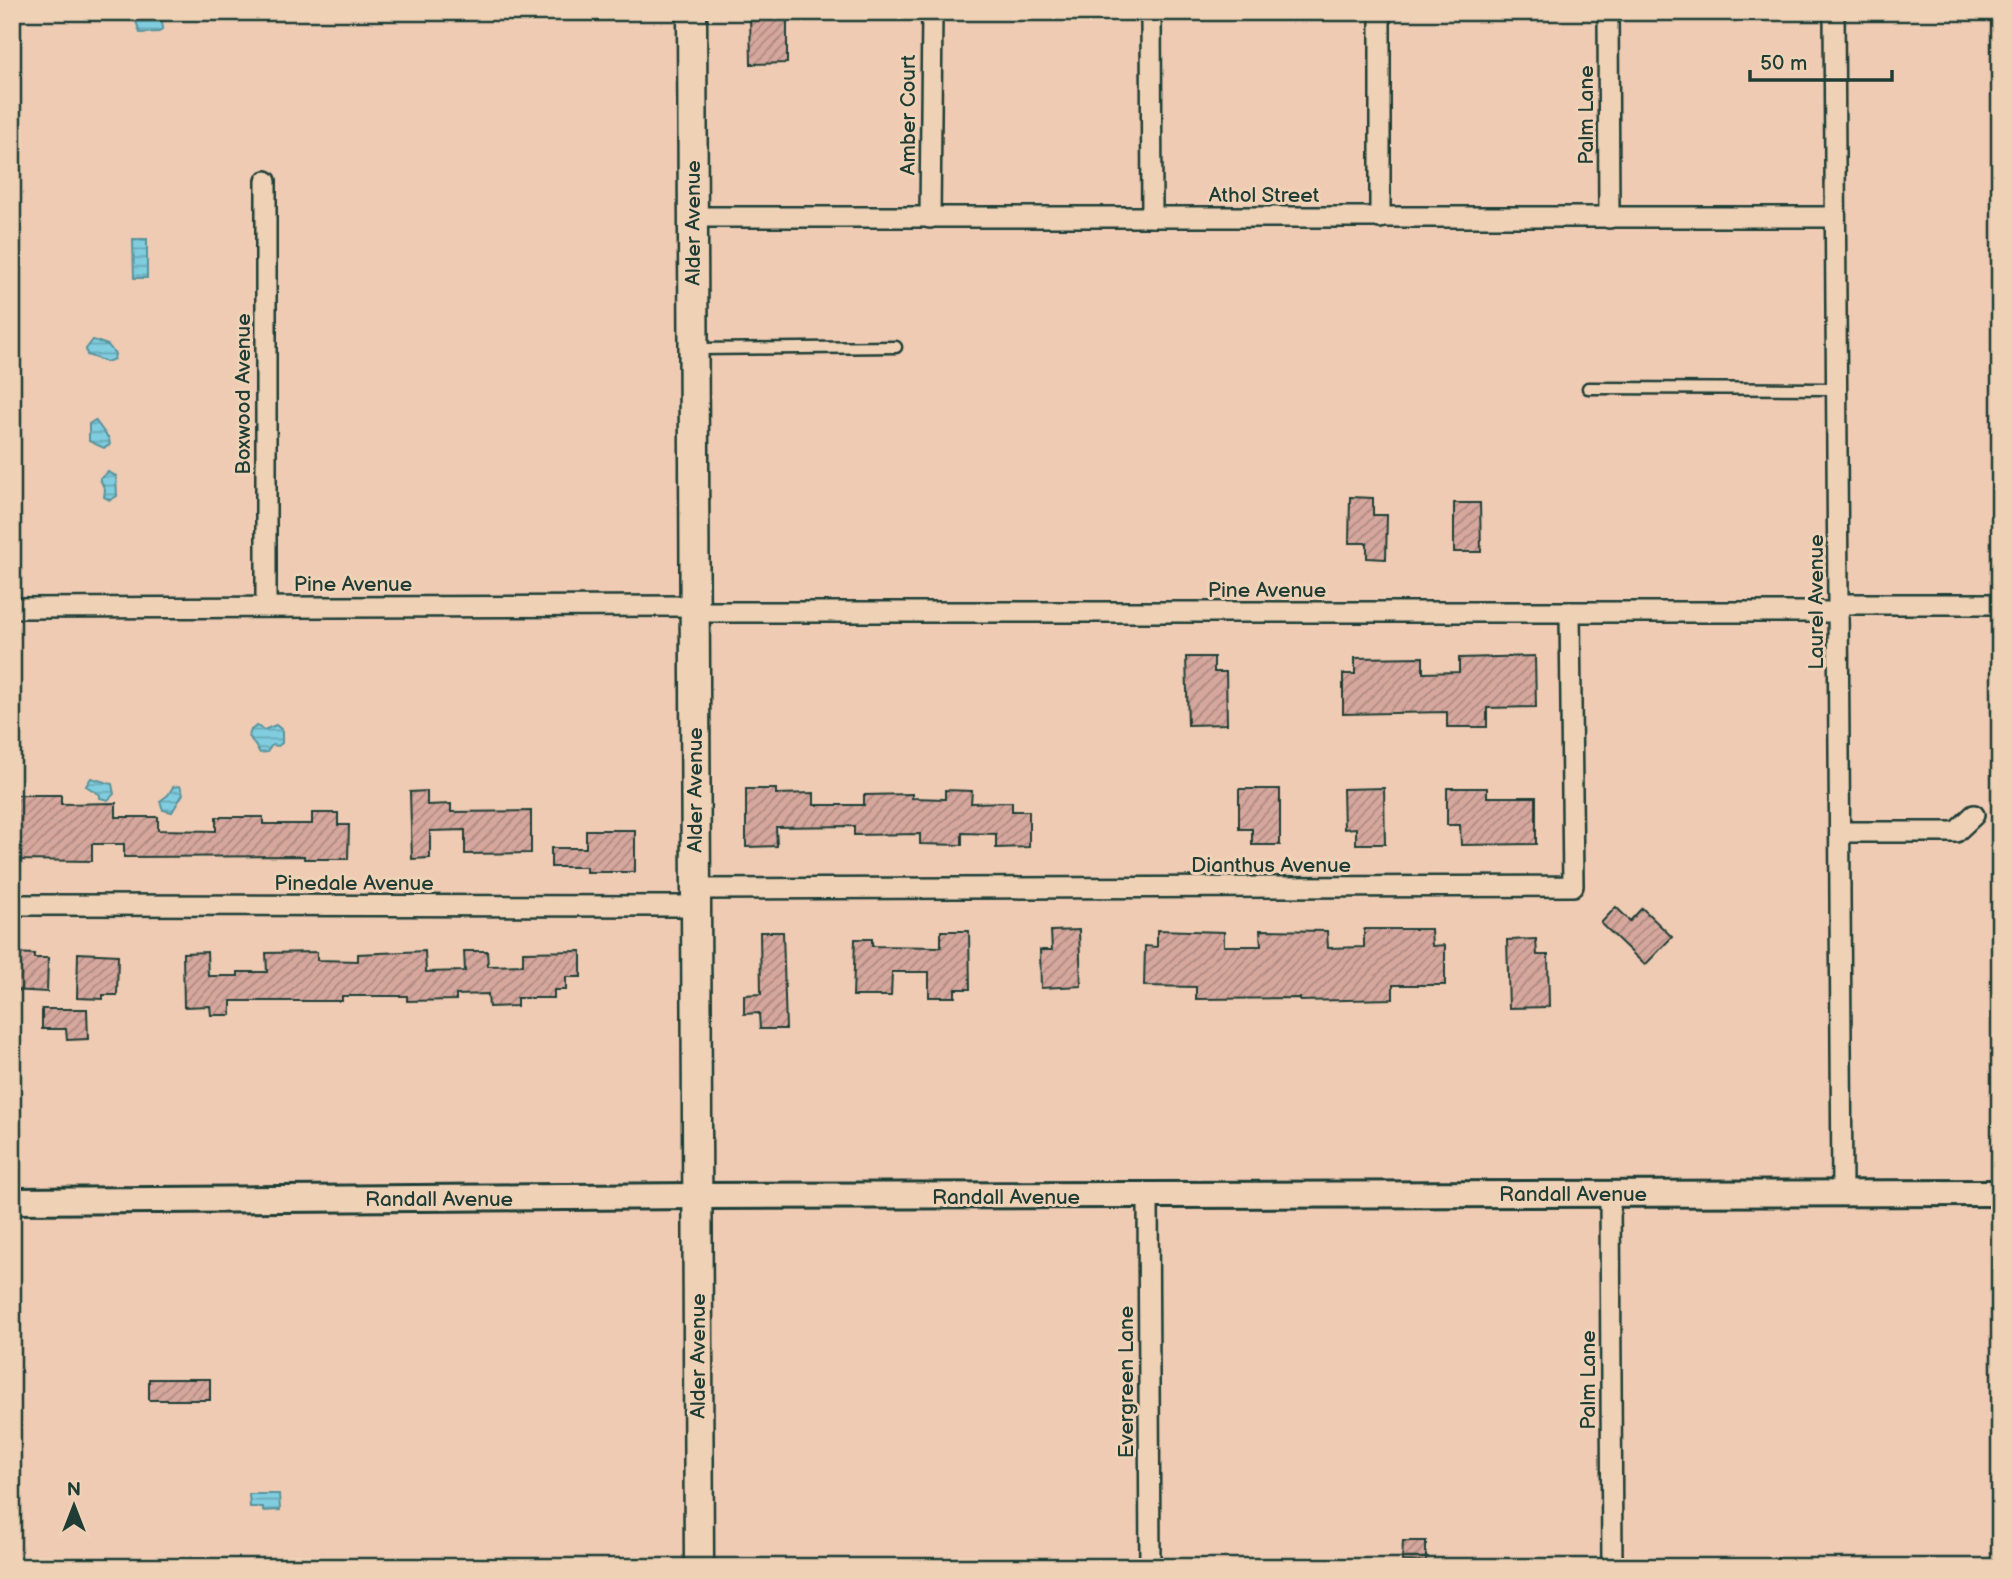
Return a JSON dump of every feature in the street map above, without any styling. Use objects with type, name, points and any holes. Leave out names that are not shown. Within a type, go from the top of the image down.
[{"type":"main road","name":"Alder Avenue","points":[[692,12],[699,1567]]},
{"type":"street","name":"Amber Court","points":[[930,218],[932,12]]},
{"type":"street","points":[[1151,12],[1152,217]]},
{"type":"street","points":[[1380,12],[1380,218]]},
{"type":"street","name":"Palm Lane","points":[[1608,12],[1609,218]]},
{"type":"street","name":"Laurel Avenue","points":[[1834,12],[1842,1192]]},
{"type":"street","name":"Boxwood Avenue","points":[[266,181],[266,607]]},
{"type":"street","name":"Athol Street","points":[[692,217],[1835,217]]},
{"type":"street","name":"Pine Avenue","points":[[12,608],[1570,612],[2000,604]]},
{"type":"street","name":"Dianthus Avenue","points":[[695,898],[1573,886],[1570,612]]},
{"type":"street","points":[[1840,832],[1956,832],[1974,815]]},
{"type":"street","name":"Pinedale Avenue","points":[[12,905],[695,898]]},
{"type":"street","name":"Randall Avenue","points":[[12,1201],[698,1196],[2000,1193]]},
{"type":"street","name":"Palm Lane","points":[[1610,1194],[1612,1567]]},
{"type":"street","name":"Evergreen Lane","points":[[1148,1197],[1150,1567]]},
{"type":"lane","points":[[693,349],[896,346]]},
{"type":"lane","points":[[1588,388],[1838,389]]},
{"type":"water","points":[[141,15],[162,22],[163,28],[159,32],[140,33],[135,18]]},
{"type":"water","points":[[133,239],[147,239],[147,278],[134,278]]},
{"type":"water","points":[[93,340],[108,345],[115,354],[114,359],[107,362],[87,355],[86,349]]},
{"type":"water","points":[[95,420],[109,439],[110,445],[104,448],[89,441],[89,424]]},
{"type":"water","points":[[108,472],[116,476],[117,496],[110,500],[104,497],[105,490],[100,479]]},
{"type":"water","points":[[276,725],[282,730],[282,743],[278,746],[272,745],[267,752],[260,753],[249,736],[251,730],[257,726],[264,730]]},
{"type":"water","points":[[91,778],[112,784],[114,794],[108,800],[100,798],[100,795],[86,786]]},
{"type":"water","points":[[180,786],[183,794],[172,812],[163,810],[160,801],[173,787]]},
{"type":"water","points":[[249,1494],[279,1494],[280,1510],[263,1511],[263,1507],[250,1507]]},
{"type":"building","points":[[750,14],[787,14],[787,63],[751,64]]},
{"type":"building","points":[[1350,497],[1373,498],[1373,515],[1387,515],[1386,559],[1367,558],[1367,543],[1349,543]]},
{"type":"building","points":[[1454,503],[1480,503],[1481,552],[1454,552]]},
{"type":"building","points":[[1535,656],[1536,707],[1487,708],[1487,727],[1447,727],[1447,712],[1343,714],[1343,674],[1355,674],[1355,658],[1423,657],[1423,673],[1459,672],[1459,658]]},
{"type":"building","points":[[1186,657],[1214,657],[1214,672],[1226,672],[1227,724],[1188,725]]},
{"type":"building","points":[[1384,788],[1385,844],[1356,844],[1356,828],[1344,829],[1343,789]]},
{"type":"building","points":[[1447,788],[1487,788],[1487,797],[1536,797],[1536,844],[1461,845],[1460,825],[1447,825]]},
{"type":"building","points":[[746,789],[776,789],[776,794],[814,793],[814,805],[864,805],[864,795],[912,794],[912,798],[945,799],[945,790],[972,791],[971,803],[1012,802],[1012,811],[1029,811],[1029,847],[996,848],[996,834],[962,833],[962,845],[920,844],[920,834],[854,835],[854,826],[776,827],[777,846],[746,847]]},
{"type":"building","points":[[1239,789],[1280,789],[1280,845],[1252,845],[1252,829],[1239,829]]},
{"type":"building","points":[[427,791],[427,805],[451,804],[451,812],[531,811],[531,853],[465,854],[465,830],[430,831],[430,858],[412,859],[410,792]]},
{"type":"building","points":[[14,795],[61,795],[61,804],[116,803],[116,817],[158,817],[158,830],[216,831],[216,817],[263,817],[263,824],[312,824],[312,813],[338,813],[338,825],[349,825],[348,859],[304,859],[304,856],[124,857],[124,844],[92,844],[92,861],[14,860]]},
{"type":"building","points":[[586,830],[635,830],[635,872],[586,872],[586,867],[551,867],[551,848],[586,848]]},
{"type":"building","points":[[1616,907],[1630,921],[1642,908],[1672,937],[1645,965],[1601,923]]},
{"type":"building","points":[[1364,929],[1431,929],[1432,946],[1445,945],[1445,985],[1393,985],[1393,999],[1300,1001],[1300,998],[1196,999],[1196,987],[1144,986],[1145,946],[1157,947],[1157,930],[1224,932],[1224,946],[1261,946],[1260,930],[1327,931],[1328,948],[1364,947]]},
{"type":"building","points":[[1079,930],[1081,986],[1041,988],[1040,950],[1052,950],[1051,931]]},
{"type":"building","points":[[941,931],[969,931],[970,989],[955,989],[955,997],[929,997],[929,972],[892,972],[891,996],[853,996],[855,939],[872,939],[872,946],[941,947]]},
{"type":"building","points":[[760,932],[783,932],[786,1029],[760,1029],[759,1013],[744,1014],[744,995],[761,994]]},
{"type":"building","points":[[1536,939],[1537,955],[1548,955],[1549,1007],[1509,1008],[1507,940]]},
{"type":"building","points":[[425,951],[426,972],[465,971],[464,951],[487,951],[488,966],[523,965],[523,952],[581,951],[581,977],[566,977],[566,990],[554,990],[554,998],[517,998],[517,1006],[489,1007],[488,994],[456,995],[456,1000],[407,1001],[407,996],[342,996],[342,1001],[231,1001],[231,1015],[211,1015],[210,1006],[184,1007],[183,953],[207,952],[208,976],[238,976],[238,972],[267,972],[266,953],[317,952],[317,960],[358,961],[358,954]]},
{"type":"building","points":[[12,953],[48,958],[47,992],[12,990]]},
{"type":"building","points":[[78,953],[118,955],[117,995],[103,995],[103,999],[77,998]]},
{"type":"building","points":[[42,1009],[87,1009],[88,1039],[67,1040],[66,1029],[42,1029]]},
{"type":"building","points":[[149,1379],[210,1379],[210,1400],[149,1400]]},
{"type":"building","points":[[1403,1541],[1426,1541],[1426,1562],[1402,1561]]}]
